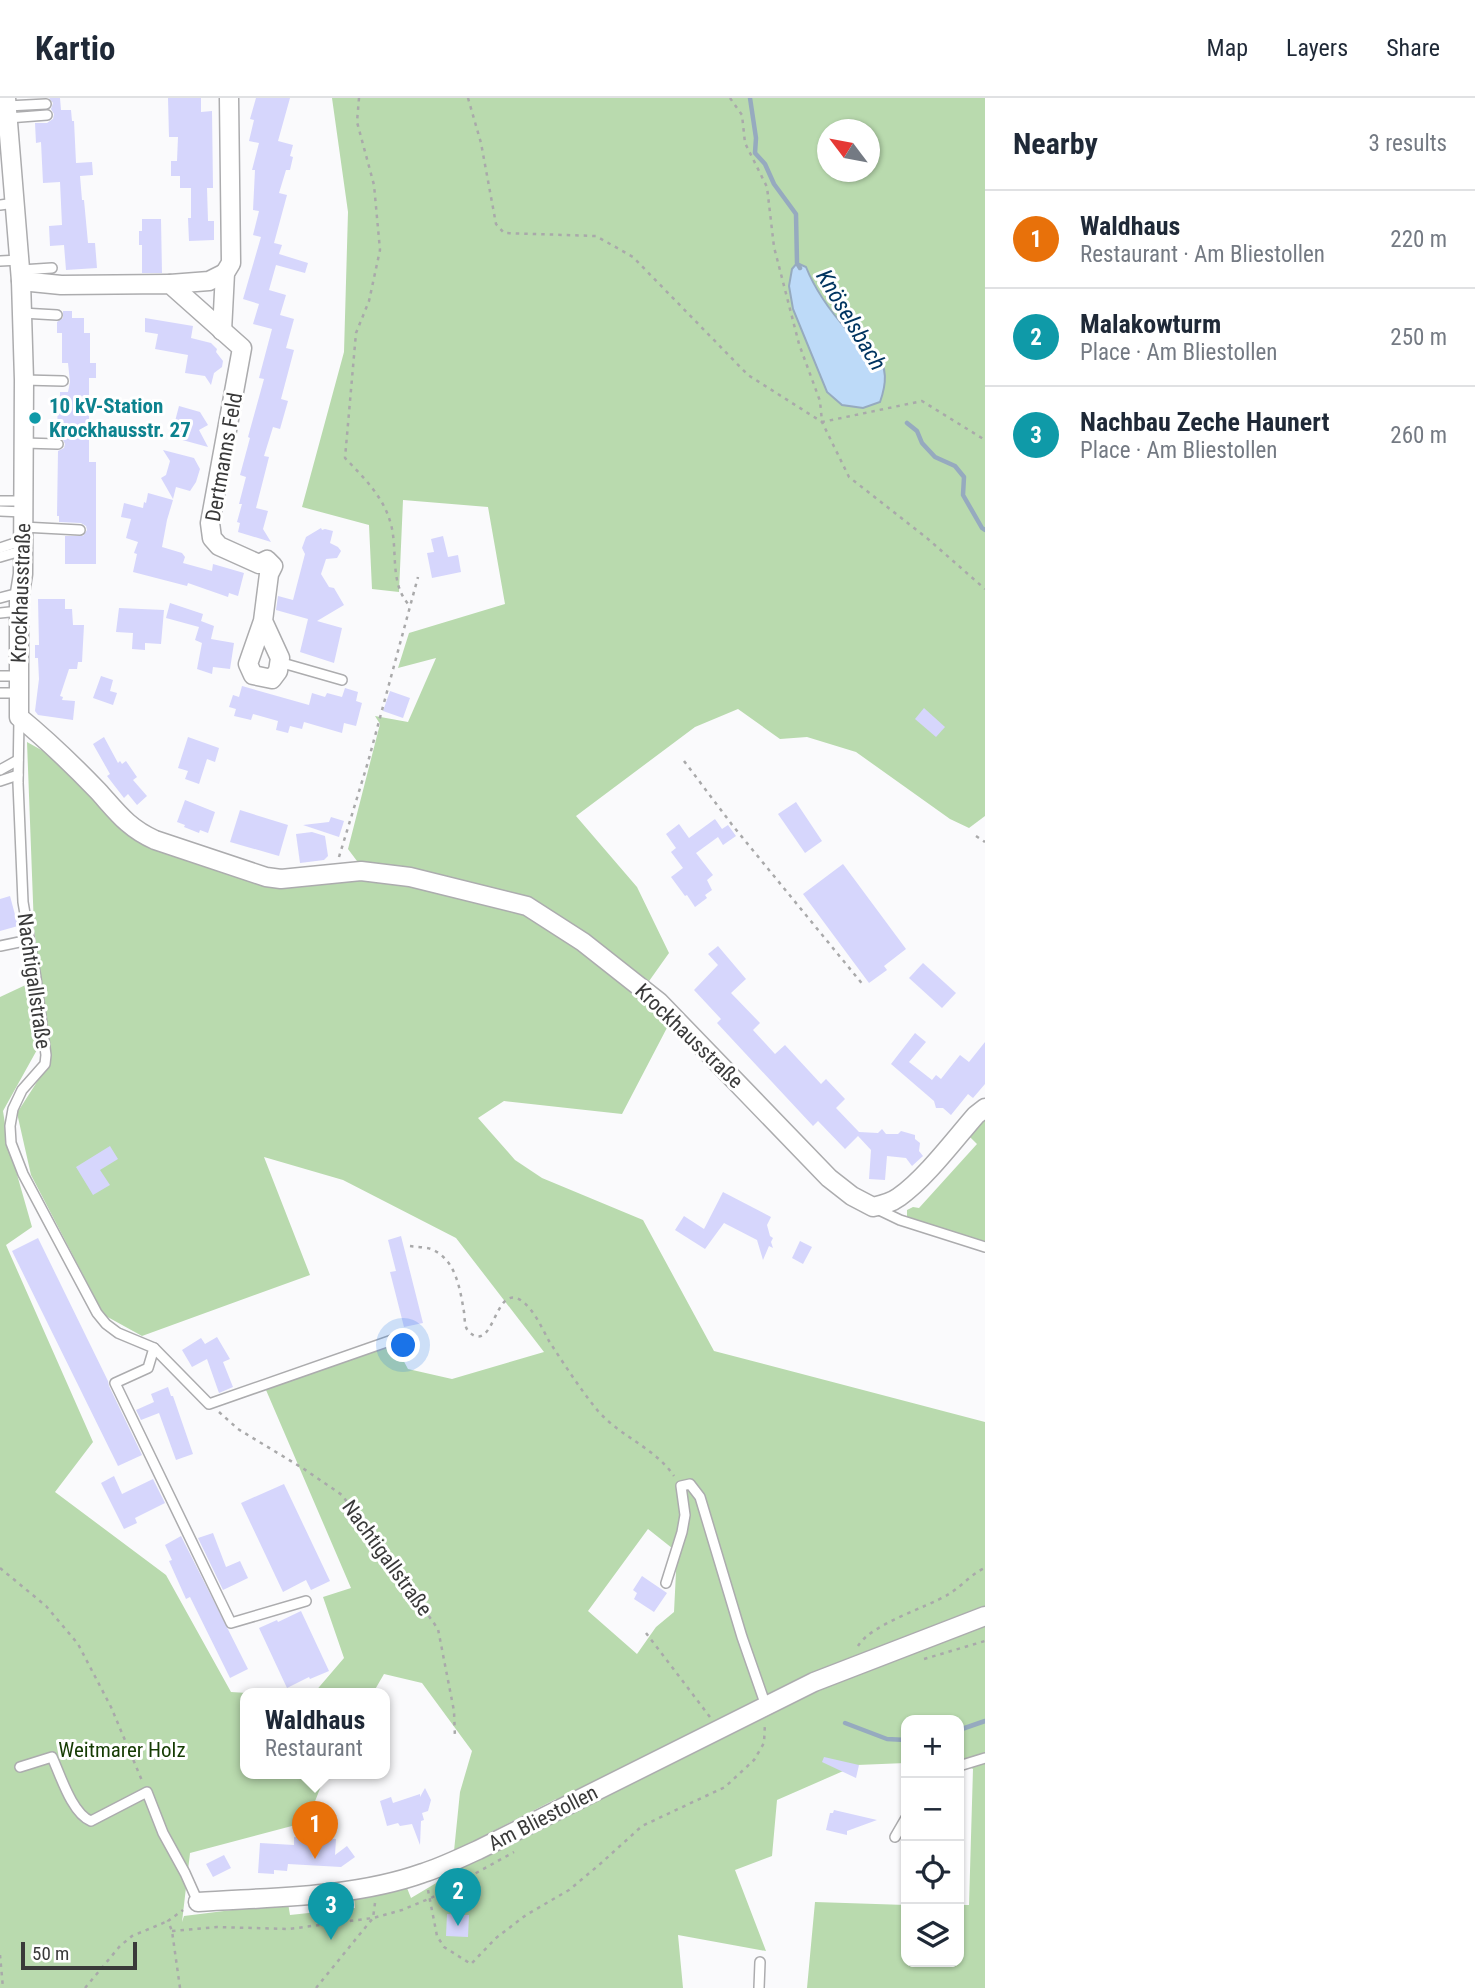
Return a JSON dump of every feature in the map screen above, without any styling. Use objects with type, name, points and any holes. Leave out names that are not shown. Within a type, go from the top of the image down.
[{"type":"street","points":[[222,331],[225,273],[231,263],[229,98]]},
{"type":"street","name":"Krockhausstraße","points":[[6,125],[7,201],[21,270],[24,380],[19,718],[49,742],[121,818],[138,832],[155,840],[266,877],[303,878],[361,871],[410,877],[527,906],[583,942],[659,1002],[829,1178],[873,1208]]},
{"type":"street","points":[[21,270],[61,285],[100,286],[209,281],[225,273]]},
{"type":"street","name":"Dertmanns Feld","points":[[170,284],[242,348],[210,523],[212,538],[219,546],[264,569],[263,621],[247,664],[253,675],[272,679],[278,671],[279,662]]},
{"type":"street","points":[[263,621],[280,658],[279,662]]},
{"type":"street","points":[[873,1208],[900,1197],[985,1108]]},
{"type":"street","name":"Am Bliestollen","points":[[198,1902],[321,1894],[422,1874],[478,1850],[814,1682],[985,1616]]},
{"type":"lane","points":[[6,125],[46,104]]},
{"type":"lane","points":[[6,125],[47,115]]},
{"type":"lane","points":[[0,261],[21,270],[52,268]]},
{"type":"lane","points":[[22,313],[57,315]]},
{"type":"lane","points":[[24,380],[63,381]]},
{"type":"lane","points":[[24,443],[58,444]]},
{"type":"lane","points":[[0,501],[23,526]]},
{"type":"lane","points":[[0,511],[23,526],[80,530]]},
{"type":"lane","points":[[0,548],[23,526]]},
{"type":"lane","points":[[0,556],[23,526]]},
{"type":"lane","points":[[0,598],[11,596],[19,605],[0,613]]},
{"type":"lane","points":[[279,662],[342,680]]},
{"type":"lane","points":[[0,676],[19,685]]},
{"type":"lane","points":[[0,693],[19,685]]},
{"type":"lane","name":"Nachtigallstraße","points":[[19,718],[18,775],[23,902],[46,1055],[45,1064],[22,1090],[13,1109],[11,1143],[23,1174],[97,1313],[118,1334],[154,1348],[209,1404]]},
{"type":"lane","points":[[0,770],[18,760]]},
{"type":"lane","points":[[0,781],[18,775]]},
{"type":"lane","points":[[0,946],[29,940]]},
{"type":"lane","points":[[873,1208],[900,1220],[985,1247]]},
{"type":"lane","points":[[209,1404],[398,1338]]},
{"type":"lane","points":[[154,1348],[148,1368],[115,1383],[231,1623],[306,1601]]},
{"type":"lane","points":[[666,1583],[684,1523],[681,1486],[690,1484],[700,1497],[742,1637],[766,1706]]},
{"type":"lane","points":[[20,1767],[52,1757],[68,1794],[83,1817],[91,1821],[147,1792],[170,1847],[198,1902]]},
{"type":"lane","points":[[964,1764],[985,1758]]},
{"type":"lane","points":[[895,1838],[901,1827]]},
{"type":"lane","points":[[759,1988],[760,1962]]},
{"type":"path","points":[[359,98],[357,122],[374,185],[380,250],[369,301],[356,333],[345,458],[377,494],[391,522],[400,596],[410,606]]},
{"type":"path","points":[[468,98],[481,143],[496,224],[504,233],[596,236],[633,257],[748,375],[822,422],[922,401],[985,440]]},
{"type":"path","points":[[730,98],[742,115],[745,143],[767,187],[774,247],[799,344],[820,401],[822,422],[849,477],[928,539],[985,589]]},
{"type":"path","points":[[334,873],[368,762],[418,578]]},
{"type":"path","points":[[684,761],[733,826],[863,986]]},
{"type":"path","points":[[976,836],[985,842]]},
{"type":"path","points":[[410,1246],[430,1249],[443,1255],[453,1269],[460,1290],[466,1328],[472,1335],[486,1333],[498,1309],[506,1300],[521,1300],[530,1309],[557,1353],[599,1411],[619,1430],[664,1462],[681,1486]]},
{"type":"path","name":"Nachtigallstraße","points":[[209,1404],[238,1429],[342,1495],[438,1629],[454,1711],[455,1738]]},
{"type":"path","points":[[0,1568],[46,1606],[78,1644],[110,1706],[147,1792]]},
{"type":"path","points":[[859,1664],[858,1648],[862,1640],[888,1623],[951,1593],[967,1578],[985,1568]]},
{"type":"path","points":[[646,1633],[719,1729]]},
{"type":"path","points":[[422,1874],[431,1898],[437,1936],[444,1947],[471,1964],[496,1938],[526,1915],[569,1889],[642,1826],[725,1787],[754,1760],[764,1743],[766,1706]]},
{"type":"path","points":[[316,1988],[373,1918],[377,1885]]},
{"type":"path","points":[[85,1988],[120,1946],[132,1936],[168,1921],[198,1902]]},
{"type":"path","points":[[168,1921],[172,1931],[180,1988]]},
{"type":"path","points":[[172,1931],[217,1927]]},
{"type":"path","points":[[0,1955],[3,1988]]},
{"type":"green space","points":[[332,98],[985,98],[985,816],[969,828],[950,819],[856,752],[807,737],[780,739],[738,709],[695,727],[576,816],[637,887],[669,953],[647,984],[610,951],[529,899],[417,870],[357,861],[348,849],[380,724],[375,716],[408,722],[436,658],[398,668],[409,633],[505,604],[488,507],[403,500],[399,592],[372,589],[369,525],[302,507],[344,352],[348,212]]},
{"type":"green space","name":"Weitmarer Holz","points":[[27,742],[54,757],[129,835],[240,877],[340,878],[410,885],[530,917],[597,960],[670,1022],[622,1114],[504,1101],[478,1118],[515,1160],[542,1178],[643,1220],[714,1351],[985,1422],[985,1988],[807,1988],[815,1902],[901,1905],[901,1967],[964,1967],[964,1905],[969,1905],[973,1769],[964,1764],[964,1715],[901,1715],[901,1763],[857,1765],[777,1800],[772,1856],[735,1870],[766,1951],[678,1935],[683,1988],[0,1988],[0,997],[32,982],[38,1048],[3,1111],[8,1143],[32,1227],[6,1245],[93,1442],[55,1492],[166,1575],[231,1692],[240,1693],[240,1779],[324,1779],[307,1822],[190,1853],[182,1922],[184,1916],[288,1903],[290,1915],[355,1908],[354,1897],[407,1888],[411,1898],[480,1857],[563,1814],[556,1799],[454,1851],[460,1792],[472,1751],[422,1683],[384,1674],[376,1688],[318,1688],[344,1658],[323,1597],[351,1588],[266,1390],[367,1352],[395,1345],[408,1369],[452,1379],[544,1352],[456,1238],[343,1180],[264,1157],[310,1275],[142,1336],[104,1315],[31,1175],[17,1113],[51,1060],[34,928]],"holes":[[[648,1529],[677,1552],[674,1612],[656,1627],[637,1654],[588,1611]]]},
{"type":"green space","points":[[985,1114],[985,1243],[907,1218],[907,1210],[919,1208],[977,1144],[967,1134]]},
{"type":"water","points":[[797,263],[806,267],[819,293],[841,324],[879,357],[885,376],[880,402],[863,408],[842,405],[827,392],[793,309],[789,286],[792,269]]},
{"type":"building","points":[[49,98],[60,98],[61,110],[71,110],[76,163],[92,162],[93,175],[80,176],[88,243],[95,243],[97,268],[66,270],[64,245],[50,246],[49,226],[62,225],[60,182],[43,183],[41,142],[36,143],[35,123],[47,123],[53,119],[53,103]]},
{"type":"building","points":[[168,98],[201,98],[201,112],[212,111],[213,188],[207,188],[208,221],[214,221],[214,240],[189,241],[191,188],[180,188],[180,176],[171,176],[171,161],[177,161],[178,137],[169,137]]},
{"type":"building","points":[[256,98],[290,98],[278,141],[293,145],[290,156],[293,157],[279,193],[287,195],[274,243],[282,245],[279,254],[308,263],[305,273],[276,265],[269,290],[286,295],[280,315],[294,319],[286,348],[294,350],[281,399],[288,401],[280,429],[273,427],[264,456],[269,457],[256,508],[268,511],[263,529],[271,542],[238,532],[240,523],[237,522],[246,477],[240,475],[264,379],[259,378],[272,329],[253,324],[259,304],[243,299],[261,237],[253,235],[259,211],[253,210],[255,170],[252,170],[259,143],[249,141],[254,120],[250,119]]},
{"type":"building","points":[[142,219],[161,219],[162,273],[142,273],[139,231],[142,231]]},
{"type":"building","points":[[63,311],[72,311],[72,318],[84,318],[84,333],[90,333],[90,363],[96,363],[96,378],[89,378],[89,462],[96,462],[96,564],[65,564],[65,536],[83,536],[87,530],[81,523],[59,522],[57,516],[58,451],[64,448],[65,444],[62,438],[58,437],[57,402],[60,402],[60,392],[68,392],[70,382],[68,363],[62,363],[62,333],[57,333],[57,322],[63,318]]},
{"type":"building","points":[[145,318],[193,326],[191,338],[211,343],[217,349],[216,352],[223,361],[222,367],[214,373],[211,385],[205,376],[185,373],[188,355],[155,349],[158,334],[145,332]]},
{"type":"building","points":[[179,406],[200,412],[208,425],[199,430],[208,447],[175,438],[177,430],[173,429]]},
{"type":"building","points":[[163,450],[194,458],[200,469],[190,491],[176,487],[173,499],[161,478],[166,475],[170,461]]},
{"type":"building","points":[[148,493],[173,500],[162,547],[182,553],[185,557],[183,563],[212,571],[213,564],[244,573],[238,596],[229,593],[228,597],[188,583],[187,586],[133,572],[137,554],[134,553],[138,542],[126,538],[131,519],[121,517],[124,503],[143,508]]},
{"type":"building","points":[[321,528],[333,531],[330,543],[341,551],[337,558],[326,559],[321,574],[344,605],[317,621],[342,628],[334,663],[300,652],[308,619],[276,610],[278,596],[293,600],[305,554],[302,548],[306,537]]},
{"type":"building","points":[[443,536],[448,557],[458,555],[461,572],[432,578],[427,553],[434,552],[431,539]]},
{"type":"building","points":[[38,599],[65,599],[65,609],[72,609],[73,625],[84,625],[82,662],[78,662],[77,669],[69,669],[60,696],[63,697],[62,700],[75,701],[73,720],[38,715],[35,711],[39,679],[38,658],[35,658],[35,645],[39,645]]},
{"type":"building","points":[[170,603],[203,614],[201,621],[214,626],[211,639],[234,643],[230,669],[213,667],[212,674],[197,669],[202,643],[195,640],[199,627],[166,618]]},
{"type":"building","points":[[119,608],[164,610],[161,644],[145,643],[145,650],[132,649],[133,633],[116,632]]},
{"type":"building","points":[[101,676],[113,680],[110,691],[117,693],[113,705],[93,698]]},
{"type":"building","points":[[242,686],[309,705],[312,693],[325,697],[327,693],[342,697],[345,688],[358,692],[356,701],[362,703],[356,726],[344,723],[342,733],[304,722],[302,729],[290,726],[288,733],[276,730],[278,721],[253,714],[251,720],[234,716],[236,709],[229,707],[233,695],[239,697]]},
{"type":"building","points":[[390,691],[410,698],[403,718],[383,711]]},
{"type":"building","points":[[924,708],[945,727],[936,737],[915,719]]},
{"type":"building","points":[[104,737],[118,763],[126,761],[137,777],[133,780],[147,796],[137,805],[128,794],[124,798],[107,776],[110,774],[93,744]]},
{"type":"building","points":[[188,737],[219,748],[215,762],[207,759],[199,784],[185,779],[188,771],[178,768]]},
{"type":"building","points":[[185,800],[215,812],[208,833],[200,830],[199,833],[177,822]]},
{"type":"building","points":[[796,802],[822,841],[805,853],[778,814]]},
{"type":"building","points":[[240,810],[288,825],[279,856],[230,842]]},
{"type":"building","points":[[331,817],[344,821],[339,837],[303,825],[329,822]]},
{"type":"building","points":[[715,819],[722,829],[728,825],[736,836],[723,845],[718,837],[696,853],[713,875],[707,880],[712,890],[705,895],[707,898],[695,907],[671,877],[683,868],[671,852],[676,848],[666,834],[679,824],[689,838]]},
{"type":"building","points":[[312,832],[325,836],[328,856],[324,860],[300,863],[296,834]]},
{"type":"building","points":[[843,864],[906,949],[884,966],[887,970],[869,983],[803,894]]},
{"type":"building","points":[[10,896],[18,926],[0,931],[0,899]]},
{"type":"building","points":[[718,946],[746,979],[731,993],[760,1023],[753,1030],[775,1054],[785,1045],[821,1084],[826,1079],[845,1099],[836,1108],[859,1132],[878,1133],[882,1129],[886,1134],[898,1134],[901,1131],[915,1135],[923,1156],[912,1166],[906,1158],[887,1156],[885,1180],[869,1179],[871,1150],[858,1136],[845,1149],[818,1121],[813,1126],[717,1023],[721,1019],[694,990],[718,965],[708,954]]},
{"type":"building","points":[[923,963],[956,993],[942,1008],[909,978]]},
{"type":"building","points":[[915,1033],[926,1042],[909,1062],[932,1080],[936,1075],[941,1079],[960,1055],[969,1062],[985,1042],[985,1084],[973,1098],[968,1094],[951,1115],[943,1108],[936,1108],[934,1101],[891,1064]]},
{"type":"building","points":[[110,1146],[118,1159],[100,1170],[110,1185],[93,1195],[76,1167]]},
{"type":"building","points":[[723,1192],[771,1217],[767,1225],[773,1238],[773,1248],[769,1246],[763,1260],[757,1240],[724,1223],[705,1249],[675,1230],[684,1216],[704,1229]]},
{"type":"building","points":[[401,1236],[423,1323],[404,1327],[390,1272],[396,1271],[388,1240]]},
{"type":"building","points":[[38,1238],[142,1455],[118,1466],[12,1251]]},
{"type":"building","points":[[800,1241],[812,1247],[803,1264],[792,1258]]},
{"type":"building","points":[[217,1337],[230,1359],[223,1362],[233,1387],[219,1393],[207,1359],[192,1367],[182,1350],[201,1338],[205,1344]]},
{"type":"building","points":[[168,1387],[193,1454],[176,1460],[159,1413],[141,1420],[136,1410],[154,1402],[151,1394]]},
{"type":"building","points":[[114,1476],[122,1494],[153,1479],[165,1503],[135,1518],[137,1523],[124,1529],[101,1483]]},
{"type":"building","points":[[284,1484],[330,1581],[311,1590],[306,1580],[283,1592],[241,1503]]},
{"type":"building","points":[[213,1533],[226,1567],[240,1561],[248,1578],[223,1590],[198,1538]]},
{"type":"building","points":[[181,1536],[248,1669],[230,1678],[190,1597],[186,1599],[169,1561],[172,1560],[165,1545]]},
{"type":"building","points":[[642,1576],[667,1593],[654,1612],[634,1599],[637,1593],[633,1590]]},
{"type":"building","points":[[301,1611],[329,1671],[287,1688],[259,1628]]},
{"type":"building","points":[[824,1757],[859,1765],[856,1778],[822,1762]]},
{"type":"building","points":[[425,1788],[431,1800],[428,1811],[422,1813],[424,1820],[421,1821],[420,1845],[412,1824],[400,1826],[398,1823],[387,1826],[380,1801],[391,1797],[393,1803],[420,1794],[420,1797]]},
{"type":"building","points":[[834,1810],[877,1820],[847,1831],[847,1835],[826,1830],[830,1813]]},
{"type":"building","points":[[294,1837],[336,1839],[335,1855],[347,1846],[355,1857],[341,1867],[288,1864],[287,1871],[258,1873],[260,1843],[294,1845]]},
{"type":"building","points":[[224,1855],[231,1868],[213,1877],[206,1864]]},
{"type":"building","points":[[447,1914],[469,1915],[468,1937],[446,1936]]},
{"type":"waterway","name":"Knöselsbach","points":[[750,98],[756,138],[755,153],[765,164],[774,184],[796,214],[797,263],[800,268]]},
{"type":"waterway","name":"Knöselsbach","points":[[907,423],[917,431],[922,443],[935,457],[955,466],[964,477],[963,495],[985,530]]},
{"type":"waterway","points":[[964,1728],[985,1721]]},
{"type":"waterway","points":[[845,1723],[887,1739],[901,1740]]},
{"type":"place","name":"10 kV-Station Krockhausstr. 27","points":[[35,418]]},
{"type":"place","name":"Waldhaus","points":[[315,1859]]},
{"type":"place","name":"Malakowturm","points":[[458,1926]]},
{"type":"place","name":"Nachbau Zeche Haunert","points":[[331,1940]]}]
